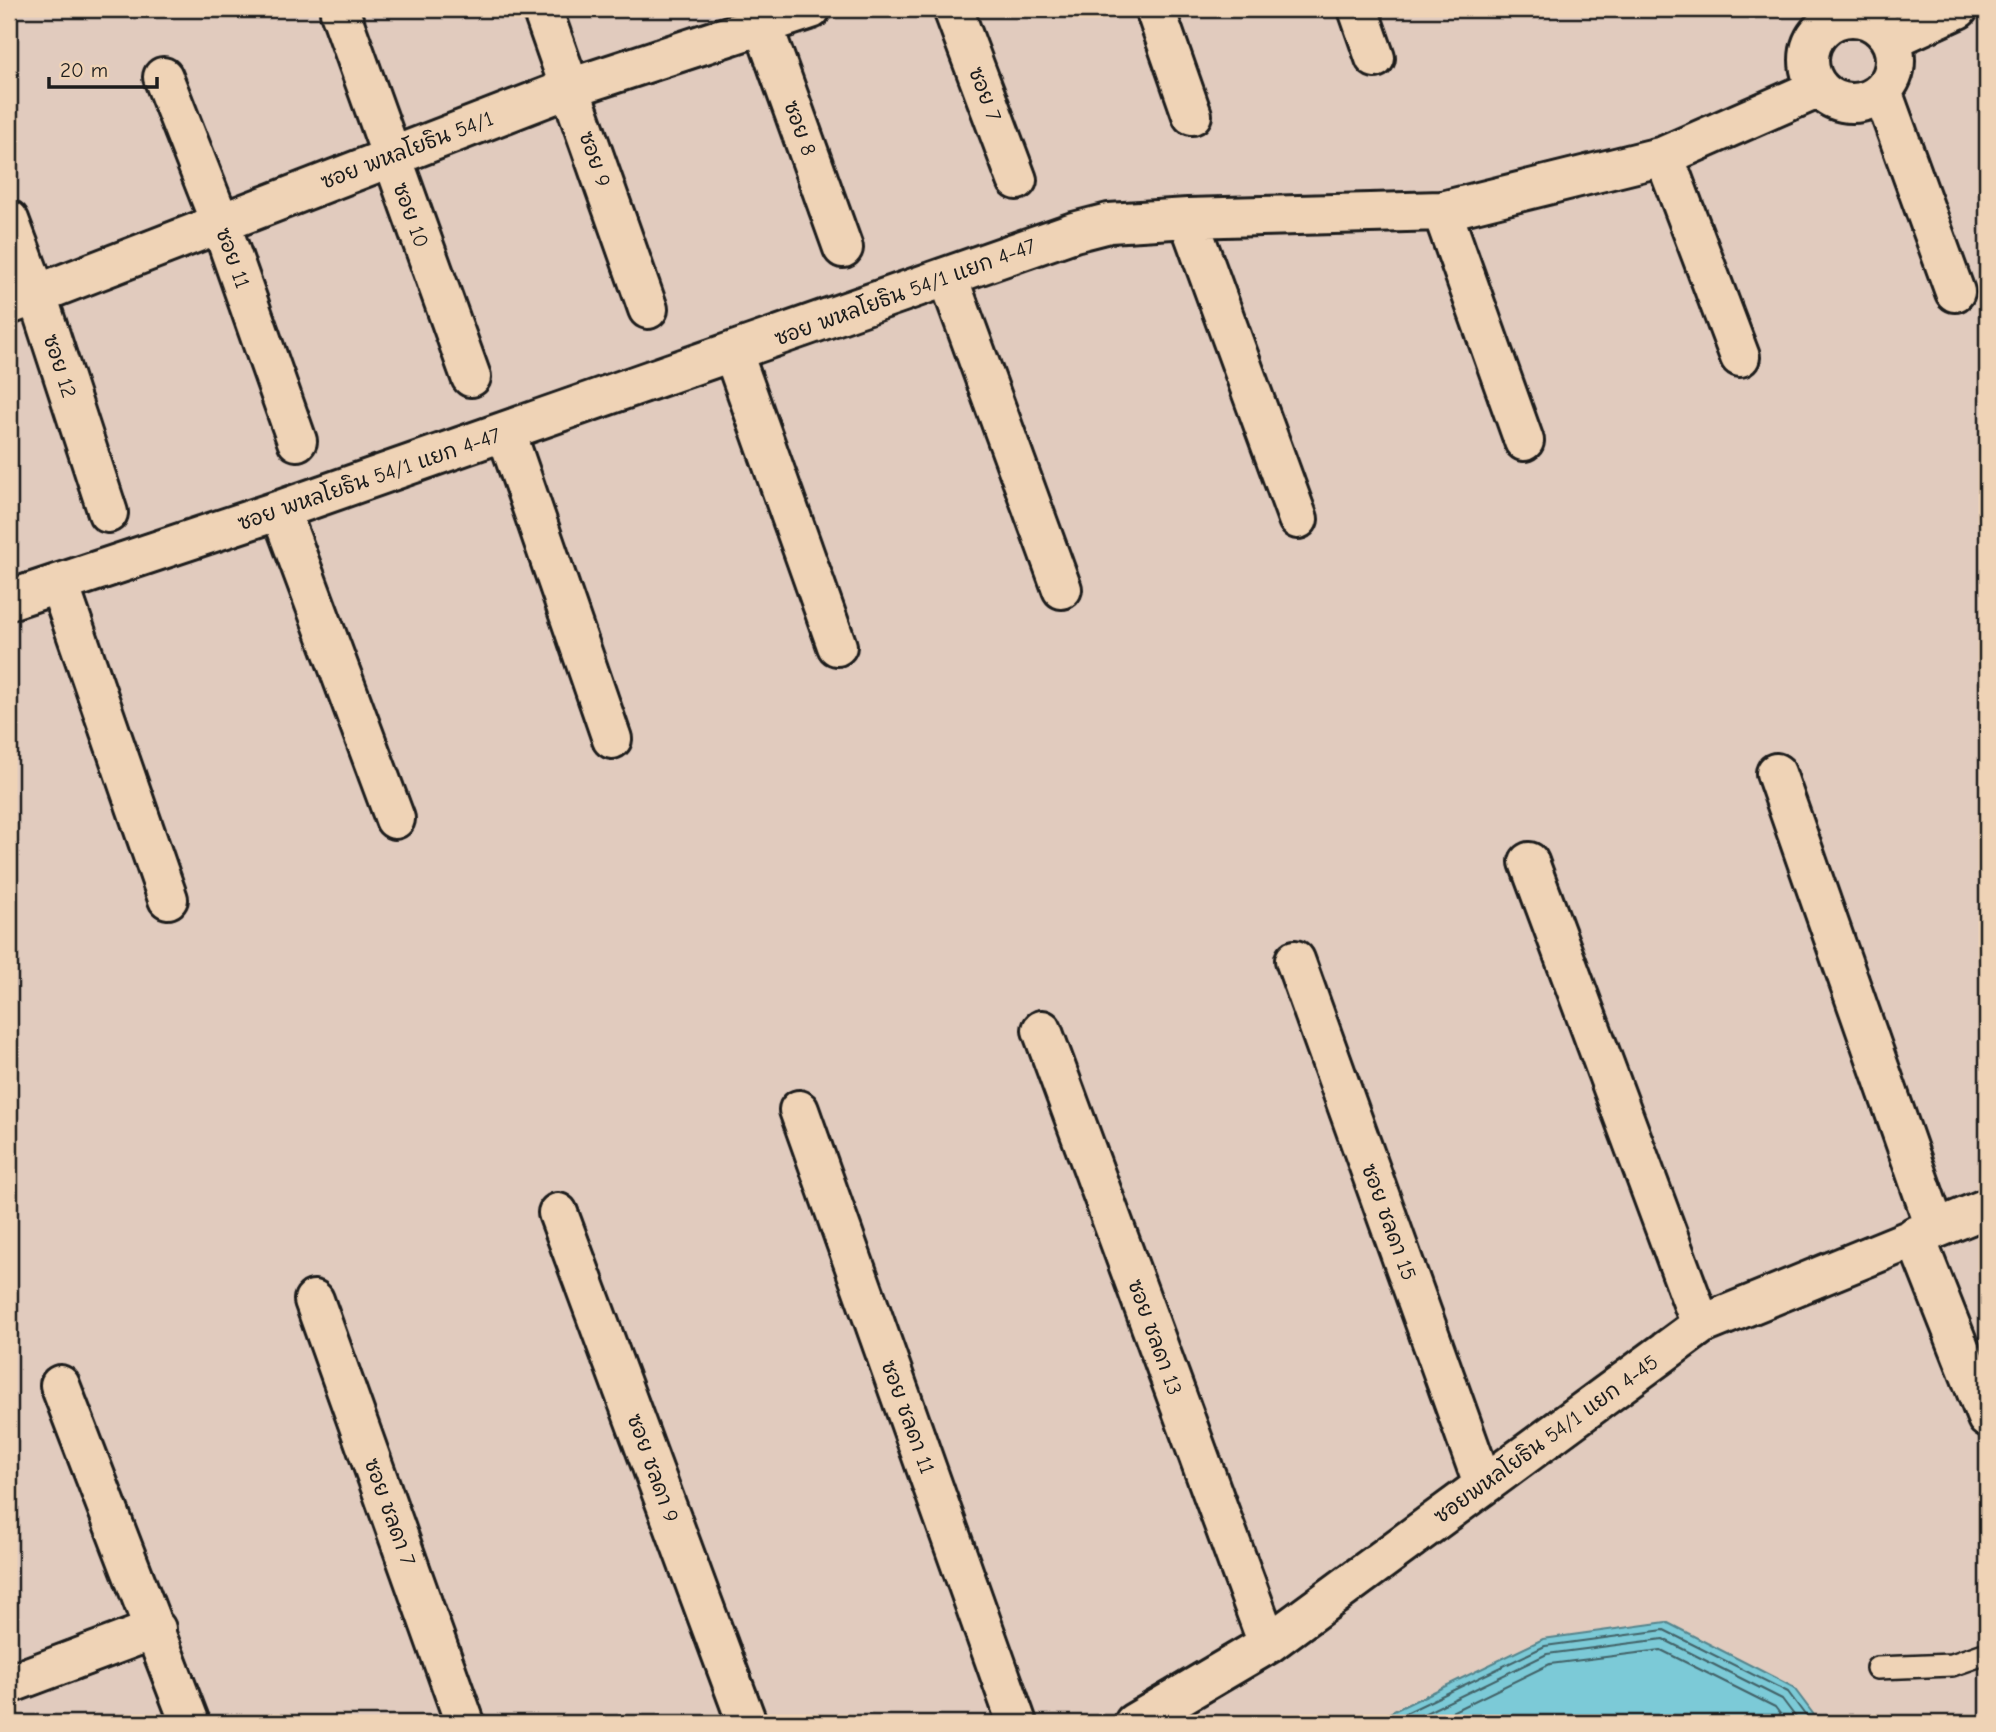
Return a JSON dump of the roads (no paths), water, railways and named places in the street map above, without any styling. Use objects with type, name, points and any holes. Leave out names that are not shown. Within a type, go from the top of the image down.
[{"type":"street","name":"ซอย 9","points":[[542,9],[649,309]]},
{"type":"street","name":"ซอย พหลโยธิน 54/1","points":[[22,298],[760,16],[811,9]]},
{"type":"street","name":"ซอย 7","points":[[953,9],[1017,180]]},
{"type":"street","points":[[1155,9],[1192,115]]},
{"type":"street","points":[[1358,9],[1375,58]]},
{"type":"street","points":[[1890,40],[1958,9]]},
{"type":"street","name":"ซอย 10","points":[[340,12],[389,157],[471,377]]},
{"type":"street","name":"ซอย 8","points":[[760,16],[843,248]]},
{"type":"street","points":[[1844,17],[1862,18],[1878,26],[1890,40],[1894,67],[1890,80],[1882,91],[1867,100],[1850,103],[1833,99],[1819,88],[1810,72],[1809,54],[1815,37],[1827,24],[1844,17]]},
{"type":"street","name":"ซอย 11","points":[[163,77],[220,222],[298,441]]},
{"type":"street","name":"ซอย พหลโยธิน 54/1 แยก 4-47","points":[[9,600],[280,510],[1109,223],[1188,218],[1442,211],[1664,156],[1819,88]]},
{"type":"street","points":[[1882,91],[1955,292]]},
{"type":"street","points":[[1664,156],[1740,357]]},
{"type":"street","points":[[1442,211],[1524,441]]},
{"type":"street","points":[[1188,218],[1297,519]]},
{"type":"street","name":"ซอย 12","points":[[9,220],[22,298],[108,513]]},
{"type":"street","points":[[948,277],[1062,589]]},
{"type":"street","points":[[733,354],[837,646]]},
{"type":"street","points":[[506,432],[612,739]]},
{"type":"street","points":[[280,510],[395,819]]},
{"type":"street","points":[[59,584],[168,899]]},
{"type":"street","points":[[1776,773],[1987,1418]]},
{"type":"street","points":[[1529,862],[1701,1325]]},
{"type":"street","name":"ซอย ชลดา 15","points":[[1295,960],[1483,1483]]},
{"type":"street","name":"ซอย ชลดา 13","points":[[1042,1030],[1268,1644]]},
{"type":"street","name":"ซอย ชลดา 11","points":[[799,1111],[1017,1723]]},
{"type":"street","name":"ซอยพหลโยธิน 54/1 แยก 4-45","points":[[1134,1723],[1268,1644],[1701,1325],[1925,1231],[1987,1208]]},
{"type":"street","name":"ซอย ชลดา 9","points":[[558,1213],[747,1723]]},
{"type":"street","name":"ซอย ชลดา 7","points":[[314,1300],[465,1723]]},
{"type":"street","points":[[60,1385],[190,1723]]},
{"type":"street","points":[[9,1684],[156,1629]]},
{"type":"lane","points":[[1877,1668],[1952,1665],[1987,1653]]},
{"type":"water","points":[[1666,1622],[1793,1687],[1820,1723],[1369,1723],[1543,1639]]}]
